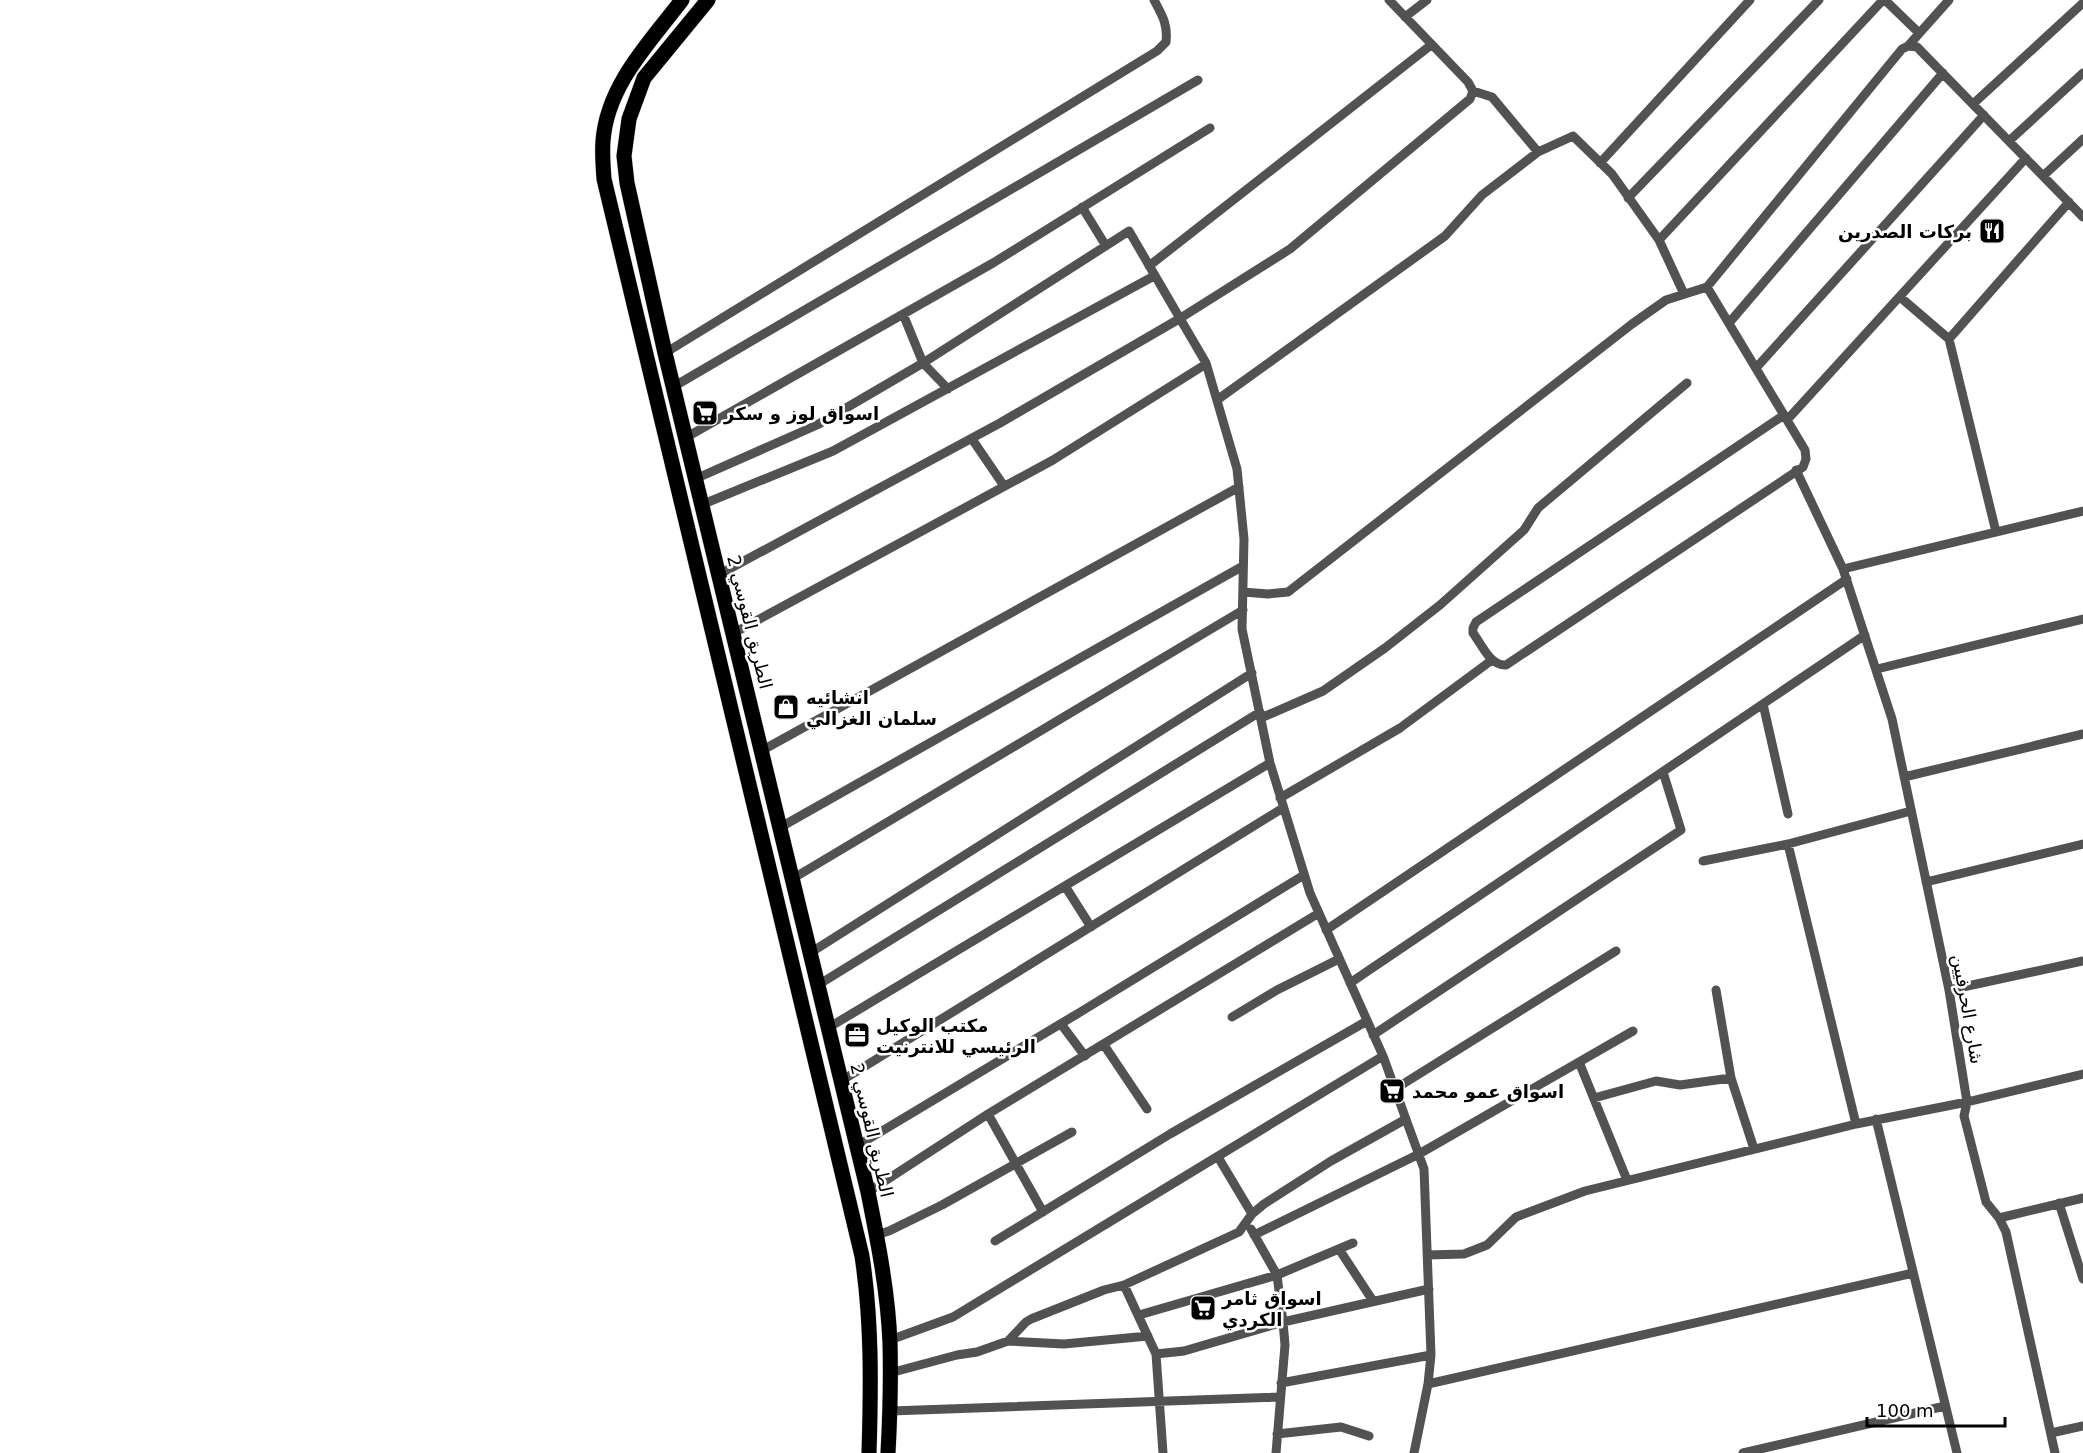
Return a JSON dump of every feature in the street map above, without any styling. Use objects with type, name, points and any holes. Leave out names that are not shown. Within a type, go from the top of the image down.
[{"type":"highway","points":[[682,0],[628,70],[612,101],[602,142],[604,179],[862,1256],[868,1295],[871,1344],[868,1453]]},
{"type":"highway","name":"الطريق القوسي 2","points":[[708,0],[644,78],[629,119],[624,156],[627,183],[701,505],[868,1192],[890,1340],[891,1411],[888,1453]]},
{"type":"highway","points":[[740,747],[760,747]]},
{"type":"highway","points":[[746,775],[766,772]]},
{"type":"street","points":[[665,353],[1157,51],[1166,42],[1167,33],[1166,23],[1154,0]]},
{"type":"street","points":[[1389,0],[1468,82],[1473,91],[1492,96],[1538,152]]},
{"type":"street","points":[[1405,17],[1427,0]]},
{"type":"street","points":[[1600,163],[1750,0]]},
{"type":"street","points":[[1628,198],[1819,0]]},
{"type":"street","points":[[1659,240],[1884,0],[1919,33]]},
{"type":"street","points":[[1243,592],[1268,594],[1288,592],[1632,324],[1666,300],[1707,287],[1902,49],[1908,46],[1949,0]]},
{"type":"street","points":[[1973,104],[2083,3]]},
{"type":"street","points":[[1149,266],[1431,45]]},
{"type":"street","points":[[1908,46],[1917,47],[2068,202],[2082,213]]},
{"type":"street","points":[[1729,323],[1943,73]]},
{"type":"street","points":[[2009,141],[2083,73]]},
{"type":"street","points":[[673,387],[1198,80]]},
{"type":"street","points":[[718,575],[972,439],[1179,319],[1290,249],[1470,99],[1473,91]]},
{"type":"street","points":[[1756,368],[1984,115]]},
{"type":"street","points":[[685,438],[993,263],[1210,128]]},
{"type":"street","points":[[1217,400],[1445,236],[1482,195],[1538,152],[1573,135],[1612,174],[1659,240],[1684,294]]},
{"type":"street","points":[[2043,176],[2083,139]]},
{"type":"street","points":[[1707,287],[1729,323],[1786,418],[1805,450],[1806,459],[1803,466],[1506,665],[1499,665],[1492,660],[1473,633],[1476,622],[1786,418],[2026,158]]},
{"type":"street","points":[[1949,339],[2068,202]]},
{"type":"street","points":[[1082,207],[1106,246]]},
{"type":"street","points":[[695,479],[817,425],[923,363],[1129,231],[1206,364],[1237,470],[1244,539],[1242,629],[1270,763],[1304,875],[1326,930],[1383,1056],[1424,1169],[1431,1355],[1428,1384],[1414,1453]]},
{"type":"street","points":[[701,505],[833,451],[1154,276]]},
{"type":"street","points":[[1900,297],[1949,339],[1996,532]]},
{"type":"street","points":[[903,314],[923,363],[948,389]]},
{"type":"street","points":[[732,634],[1053,460],[1206,364]]},
{"type":"street","points":[[818,985],[1260,715],[1323,691],[1385,648],[1440,605],[1524,530],[1538,508],[1687,383]]},
{"type":"street","points":[[972,439],[1004,486]]},
{"type":"street","name":"شارع الحرفيين","points":[[1796,470],[1843,569],[1892,718],[1949,990],[1967,1102],[1964,1116],[1986,1202],[1999,1218],[2006,1232],[2055,1453]]},
{"type":"street","points":[[760,747],[1239,487]]},
{"type":"street","points":[[1843,569],[2083,511]]},
{"type":"street","points":[[779,828],[1243,566]]},
{"type":"street","points":[[1326,930],[1846,579]]},
{"type":"street","points":[[792,879],[1243,610]]},
{"type":"street","points":[[1877,669],[2083,619]]},
{"type":"street","points":[[1350,983],[1865,635]]},
{"type":"street","points":[[1280,798],[1400,728],[1492,660]]},
{"type":"street","points":[[810,953],[1252,674]]},
{"type":"street","points":[[1763,704],[1788,814]]},
{"type":"street","points":[[1904,777],[2083,734]]},
{"type":"street","points":[[828,1028],[1270,763]]},
{"type":"street","points":[[1373,1035],[1681,830],[1663,772]]},
{"type":"street","points":[[841,1081],[1283,808]]},
{"type":"street","points":[[1703,861],[1788,844],[1911,811]]},
{"type":"street","points":[[1788,844],[1856,1124]]},
{"type":"street","points":[[1926,882],[2083,844]]},
{"type":"street","points":[[857,1146],[1304,875]]},
{"type":"street","points":[[1065,886],[1091,927]]},
{"type":"street","points":[[868,1192],[988,1114],[1319,913]]},
{"type":"street","points":[[1395,1089],[1616,951]]},
{"type":"street","points":[[1232,1017],[1277,990],[1339,959]]},
{"type":"street","points":[[1949,990],[2083,961]]},
{"type":"street","points":[[1716,990],[1731,1078],[1754,1149]]},
{"type":"street","points":[[995,1241],[1170,1134],[1367,1021]]},
{"type":"street","points":[[1061,1024],[1085,1056]]},
{"type":"street","points":[[1254,1234],[1419,1154],[1633,1031]]},
{"type":"street","points":[[1104,1045],[1146,1109]]},
{"type":"street","points":[[890,1340],[953,1317],[1383,1056]]},
{"type":"street","points":[[1579,1062],[1627,1180]]},
{"type":"street","points":[[1428,1255],[1464,1254],[1487,1245],[1516,1217],[1585,1191],[1876,1119],[1967,1102],[2083,1074]]},
{"type":"street","points":[[1594,1098],[1656,1081],[1680,1085],[1731,1078]]},
{"type":"street","points":[[988,1114],[1043,1212]]},
{"type":"street","points":[[1008,1341],[1031,1319],[1104,1290],[1124,1285],[1239,1232],[1264,1204],[1331,1161],[1406,1119]]},
{"type":"street","points":[[1876,1119],[1957,1453]]},
{"type":"street","points":[[876,1235],[942,1205],[1072,1132]]},
{"type":"street","points":[[1218,1157],[1250,1218],[1254,1234],[1277,1275],[1285,1345],[1276,1453]]},
{"type":"street","points":[[1999,1218],[2083,1198]]},
{"type":"street","points":[[2059,1203],[2083,1279]]},
{"type":"street","points":[[1139,1315],[1277,1275],[1353,1243]]},
{"type":"street","points":[[1339,1249],[1373,1301]]},
{"type":"street","points":[[1428,1384],[1914,1272]]},
{"type":"street","points":[[1124,1285],[1156,1354],[1164,1453]]},
{"type":"street","points":[[1156,1354],[1184,1352],[1283,1322],[1429,1289]]},
{"type":"street","points":[[890,1373],[977,1352],[1008,1341],[1064,1344],[1148,1336]]},
{"type":"street","points":[[1281,1383],[1431,1355]]},
{"type":"street","points":[[891,1411],[1280,1397]]},
{"type":"street","points":[[1743,1453],[1945,1406]]},
{"type":"street","points":[[2051,1433],[2083,1426]]},
{"type":"street","points":[[1277,1434],[1341,1427],[1369,1436]]},
{"type":"place","name":"بركات الصدرين","points":[[1992,231]]},
{"type":"place","name":"اسواق لوز و سكر","points":[[705,413]]},
{"type":"place","name":"انشائيه سلمان الغزالي","points":[[786,707]]},
{"type":"place","name":"مكتب الوكيل الرئيسي للانترنيت","points":[[857,1035]]},
{"type":"place","name":"اسواق عمو محمد","points":[[1392,1091]]},
{"type":"place","name":"اسواق ثامر الكردي","points":[[1203,1308]]}]
